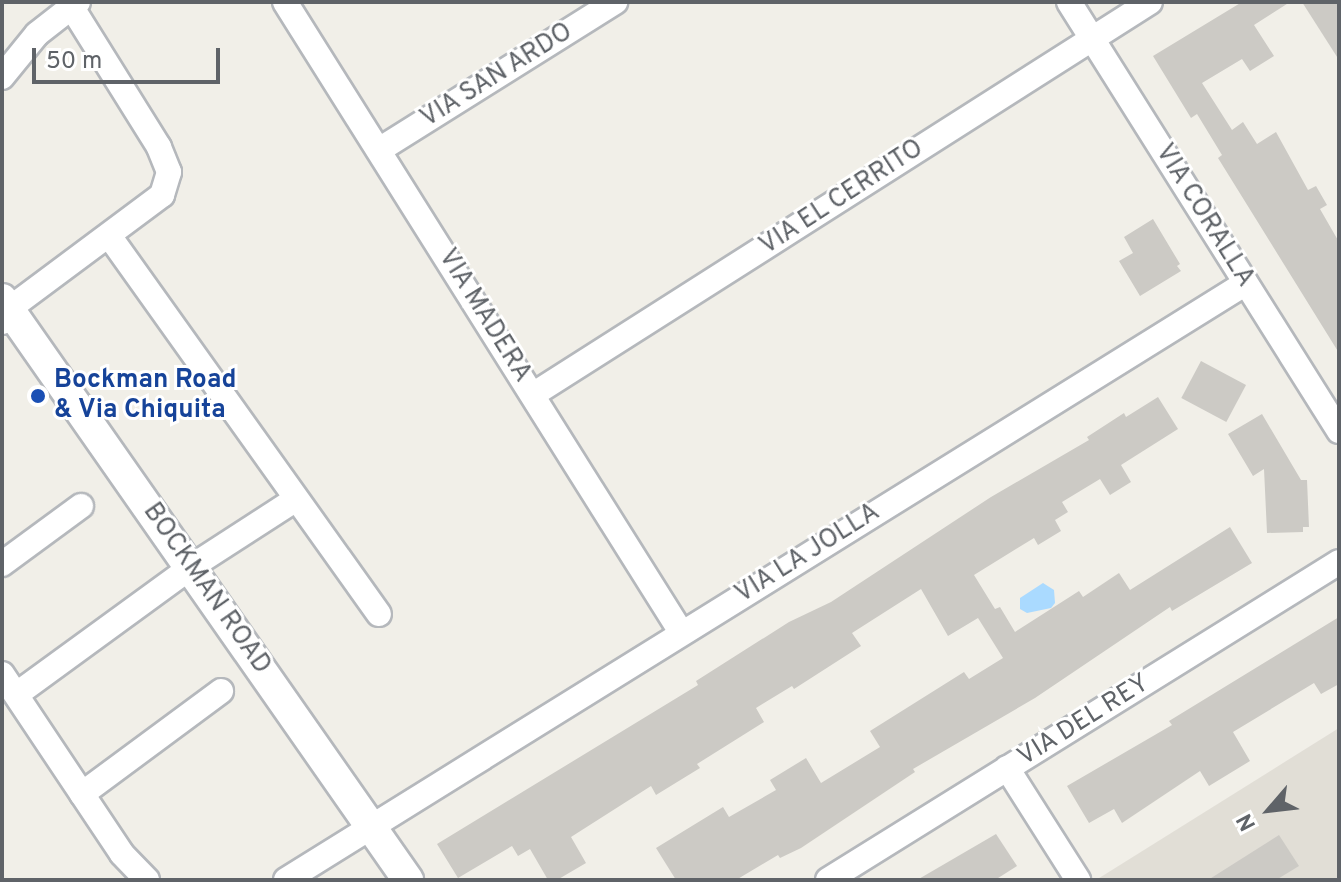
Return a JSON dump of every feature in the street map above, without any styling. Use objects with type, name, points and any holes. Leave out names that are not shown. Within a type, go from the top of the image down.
[{"type":"street","name":"VIA MADERA","points":[[285,2],[681,632]]},
{"type":"street","name":"VIA SAN ARDO","points":[[379,150],[615,2]]},
{"type":"street","name":"VIA CORALLA","points":[[1069,2],[1339,431]]},
{"type":"street","name":"VIA EL CERRITO","points":[[534,394],[1150,2]]},
{"type":"street","points":[[2,77],[37,34],[74,4],[159,147],[169,172],[162,195],[110,237],[4,310]]},
{"type":"street","points":[[110,237],[379,614]]},
{"type":"street","name":"VIA LA JOLLA","points":[[286,880],[1246,283]]},
{"type":"street","name":"BOCKMAN ROAD","points":[[4,310],[191,567],[408,880]]},
{"type":"street","points":[[17,694],[191,567],[296,499]]},
{"type":"street","points":[[2,564],[81,506]]},
{"type":"street","name":"VIA DEL REY","points":[[828,880],[1339,562]]},
{"type":"street","points":[[2,674],[122,854],[147,880]]},
{"type":"street","points":[[82,794],[221,691]]},
{"type":"street","points":[[1007,768],[1078,880]]},
{"type":"shaded area","points":[[1339,728],[1339,880],[1096,880]]},
{"type":"water","points":[[1043,583],[1054,590],[1055,603],[1051,608],[1027,613],[1020,609],[1020,598]]},
{"type":"building","points":[[1242,2],[1290,2],[1254,25],[1274,56],[1250,71],[1242,59],[1202,83],[1232,130],[1243,122],[1257,144],[1276,132],[1308,190],[1316,186],[1327,205],[1320,209],[1339,242],[1339,353],[1218,158],[1222,155],[1197,114],[1191,118],[1153,56]]},
{"type":"building","points":[[1302,2],[1339,2],[1339,60]]},
{"type":"building","points":[[1153,219],[1180,264],[1177,266],[1181,271],[1140,296],[1119,261],[1133,253],[1124,237]]},
{"type":"building","points":[[1201,361],[1246,385],[1226,422],[1181,398]]},
{"type":"building","points":[[1158,397],[1178,429],[1121,465],[1131,482],[1110,495],[1100,479],[1062,502],[1068,512],[1055,520],[1061,531],[1038,545],[1034,538],[974,575],[995,609],[1000,607],[1015,632],[1079,591],[1083,597],[1119,573],[1130,590],[1230,527],[1252,563],[1172,611],[1170,607],[1035,698],[913,769],[915,772],[801,848],[780,858],[778,855],[736,880],[676,880],[656,848],[723,807],[729,817],[776,790],[770,780],[806,758],[821,783],[880,747],[870,731],[964,672],[969,679],[1003,658],[978,618],[948,636],[921,589],[852,633],[861,646],[794,689],[792,686],[756,708],[764,722],[697,764],[700,768],[656,795],[651,786],[571,837],[586,863],[557,880],[548,880],[530,849],[518,856],[512,846],[458,878],[437,844],[698,685],[696,681],[789,622],[831,602],[991,497],[1089,440],[1087,437],[1124,413],[1126,417]]},
{"type":"building","points":[[1262,414],[1301,480],[1307,480],[1309,527],[1303,527],[1303,532],[1267,533],[1264,469],[1253,476],[1228,434]]},
{"type":"building","points":[[1339,617],[1339,684],[1321,694],[1314,683],[1233,732],[1250,761],[1209,786],[1200,771],[1122,823],[1114,809],[1089,823],[1067,786],[1172,725],[1169,721]]},
{"type":"building","points":[[996,834],[1017,866],[995,880],[917,880]]},
{"type":"building","points":[[1279,835],[1299,866],[1276,880],[1208,880]]},
{"type":"place","name":"Bockman Road & Via Chiquita","points":[[38,396]]}]
